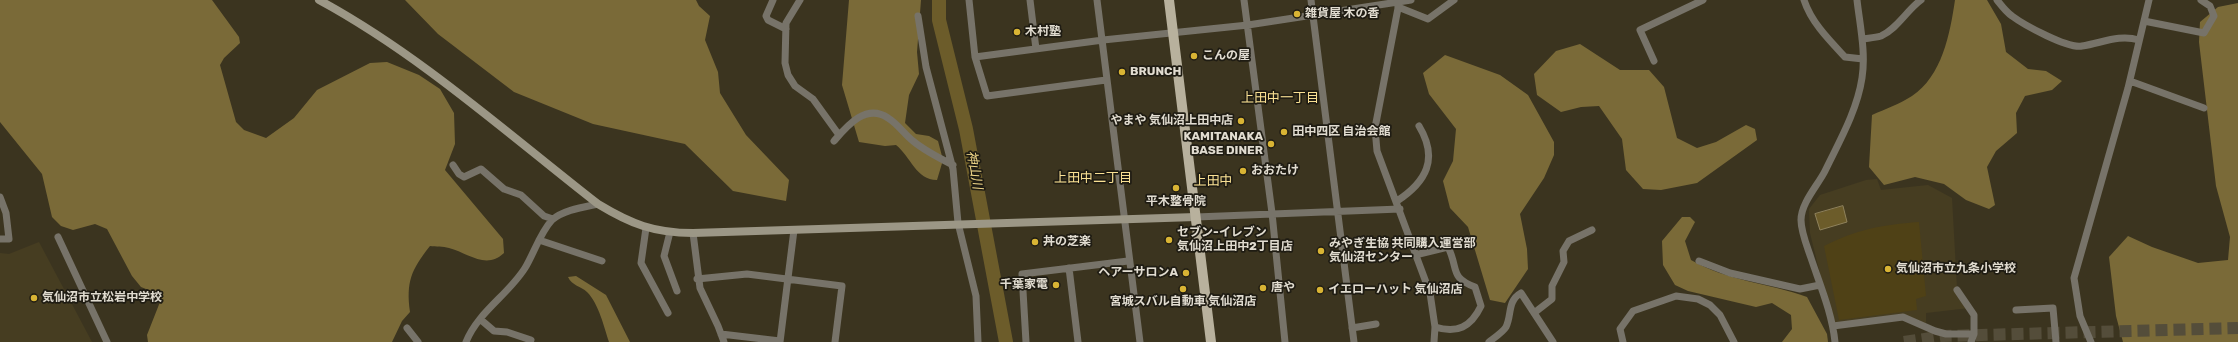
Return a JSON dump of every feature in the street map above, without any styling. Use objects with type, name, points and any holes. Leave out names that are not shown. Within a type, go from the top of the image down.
[{"type":"main road","points":[[1169,0],[1211,342]]},
{"type":"street","points":[[319,0],[377,34],[416,62],[598,204],[620,217],[646,228],[670,232],[693,233],[1400,209]]},
{"type":"street","points":[[773,0],[766,16],[768,20],[786,29]]},
{"type":"street","points":[[800,0],[786,23],[785,63],[788,75],[795,86],[817,104],[836,138],[856,118],[865,114],[878,114],[887,117],[912,141],[953,165]]},
{"type":"street","points":[[969,0],[975,57],[987,96],[1106,80]]},
{"type":"street","points":[[1030,0],[1036,49]]},
{"type":"street","points":[[1097,0],[1128,261],[1140,342]]},
{"type":"street","points":[[1244,0],[1272,213],[1285,342]]},
{"type":"street","points":[[1311,0],[1354,342]]},
{"type":"street","points":[[975,57],[1102,40],[1174,34],[1248,25],[1411,0]]},
{"type":"street","points":[[1398,3],[1428,19],[1454,0]]},
{"type":"street","points":[[1654,61],[1640,30],[1703,0]]},
{"type":"street","points":[[1804,0],[1807,10],[1818,27],[1844,57],[1863,59]]},
{"type":"street","points":[[1835,342],[1833,326],[1806,242],[1801,219],[1805,206],[1819,183],[1854,110],[1862,78],[1863,59],[1857,0]]},
{"type":"street","points":[[1862,39],[1880,36],[1897,24],[1910,8],[1921,0]]},
{"type":"street","points":[[1997,0],[2011,16],[2064,44],[2080,47],[2107,39],[2130,37],[2139,40]]},
{"type":"street","points":[[2090,342],[2080,316],[2074,278],[2130,81],[2148,0]]},
{"type":"street","points":[[2144,21],[2204,33],[2214,16],[2210,6],[2201,0]]},
{"type":"street","points":[[1398,3],[1375,128],[1377,151],[1400,209],[1415,255],[1430,293],[1435,327],[1434,342]]},
{"type":"street","points":[[918,16],[926,67],[953,165],[959,223],[976,296],[978,342]]},
{"type":"street","points":[[2130,81],[2204,108]]},
{"type":"street","points":[[1397,201],[1412,192],[1428,169],[1429,152],[1420,126]]},
{"type":"street","points":[[453,165],[459,174],[464,177],[481,169],[504,189],[521,196],[544,216],[553,219]]},
{"type":"street","points":[[0,197],[6,213],[9,239],[0,238]]},
{"type":"street","points":[[466,342],[480,319],[524,269],[539,240],[553,219],[566,212],[598,204]]},
{"type":"street","points":[[646,228],[641,263],[668,313]]},
{"type":"street","points":[[721,334],[780,342],[794,230]]},
{"type":"street","points":[[1534,313],[1552,299],[1552,286],[1564,262],[1563,251],[1569,241],[1592,230]]},
{"type":"street","points":[[670,232],[664,256],[677,291]]},
{"type":"street","points":[[693,233],[697,279],[703,298],[724,342]]},
{"type":"street","points":[[58,237],[106,342]]},
{"type":"street","points":[[539,240],[602,261]]},
{"type":"street","points":[[1415,255],[1448,247],[1455,261],[1456,275],[1461,282],[1475,287],[1481,306],[1476,317],[1459,330],[1448,331],[1435,327]]},
{"type":"street","points":[[1026,342],[1022,274],[1128,261]]},
{"type":"street","points":[[1699,261],[1730,273],[1800,289],[1820,285]]},
{"type":"street","points":[[1069,268],[1078,342]]},
{"type":"street","points":[[697,279],[747,274],[842,286],[835,342]]},
{"type":"street","points":[[1957,290],[1974,315],[1974,334],[1971,342]]},
{"type":"street","points":[[1489,342],[1506,327],[1510,308],[1516,296],[1521,293],[1553,342]]},
{"type":"street","points":[[1623,342],[1620,329],[1633,311],[1676,296],[1698,299],[1710,305],[1720,315],[1734,342]]},
{"type":"street","points":[[2016,310],[2053,308],[2056,342]]},
{"type":"street","points":[[1833,326],[1903,318],[1934,332],[1946,334],[1974,334]]},
{"type":"street","points":[[480,319],[494,331],[507,332],[531,340]]},
{"type":"street","points":[[1352,328],[1376,324]]},
{"type":"street","points":[[407,328],[418,342]]},
{"type":"shaded area","points":[[0,0],[212,0],[239,37],[240,43],[224,58],[220,65],[236,122],[244,130],[266,138],[294,118],[317,90],[370,63],[387,62],[419,75],[440,89],[454,113],[455,144],[445,170],[503,239],[504,253],[497,258],[484,260],[477,259],[447,247],[430,246],[418,262],[411,277],[409,292],[410,312],[402,321],[392,342],[148,342],[147,335],[160,302],[156,293],[141,287],[132,276],[107,229],[95,224],[73,230],[61,226],[52,217],[42,174],[0,122]]},
{"type":"shaded area","points":[[405,0],[696,0],[699,6],[710,16],[705,40],[718,72],[720,93],[746,135],[789,180],[786,201],[733,191],[685,144],[593,124],[514,92],[438,34]]},
{"type":"shaded area","points":[[849,0],[921,0],[917,52],[919,74],[909,95],[905,123],[916,134],[929,136],[938,141],[943,160],[937,180],[930,179],[919,172],[896,145],[885,146],[859,142],[842,85]]},
{"type":"shaded area","points":[[1955,0],[1987,0],[2001,24],[2006,52],[2028,69],[2046,71],[2062,81],[2052,90],[2025,96],[2016,113],[2017,133],[1996,151],[1987,167],[1995,205],[1989,209],[1966,200],[1944,184],[1915,177],[1884,185],[1869,167],[1872,115],[1912,96],[1922,88],[1931,77],[1943,53]]},
{"type":"shaded area","points":[[2238,3],[2238,342],[2123,342],[2116,316],[2109,257],[2128,236],[2152,247],[2198,263],[2228,260],[2230,237],[2216,186],[2199,42],[2200,22],[2218,7]]},
{"type":"shaded area","points":[[1580,44],[1620,70],[1649,70],[1664,87],[1677,138],[1697,148],[1716,142],[1746,125],[1755,129],[1757,140],[1697,183],[1661,190],[1643,189],[1626,170],[1622,139],[1599,106],[1581,107],[1561,112],[1537,95],[1534,74],[1556,51]]},
{"type":"shaded area","points":[[1445,55],[1500,75],[1528,95],[1554,142],[1554,155],[1544,178],[1520,214],[1527,249],[1528,269],[1505,303],[1490,300],[1468,227],[1450,208],[1443,181],[1453,161],[1456,129],[1429,94],[1423,73]]},
{"type":"shaded area","name":"気仙沼市立九条小学校","points":[[1877,179],[1881,190],[1928,185],[1952,198],[1957,289],[1969,308],[1926,313],[1926,328],[1901,318],[1833,326],[1810,233],[1809,209],[1820,195],[1866,180]]},
{"type":"shaded area","points":[[1843,206],[1847,222],[1820,230],[1815,214]]},
{"type":"shaded area","points":[[1682,217],[1690,217],[1695,222],[1685,241],[1691,260],[1719,273],[1807,297],[1827,334],[1828,342],[1782,342],[1792,329],[1791,315],[1772,303],[1756,307],[1688,291],[1675,285],[1663,265],[1662,241]]},
{"type":"shaded area","points":[[1919,222],[1926,296],[1916,299],[1917,310],[1839,320],[1824,246],[1836,240],[1870,229]]},
{"type":"shaded area","name":"気仙沼市立松岩中学校","points":[[39,242],[92,342],[0,342],[0,253],[9,254]]},
{"type":"shaded area","points":[[576,276],[606,295],[630,342],[609,342],[601,316],[595,303],[585,290],[574,284],[568,277]]},
{"type":"waterway","name":"神山川","points":[[939,0],[939,20],[966,129],[1006,342]]},
{"type":"tunnel","points":[[1904,342],[1944,336],[2238,328]]},
{"type":"place","name":"雑貨屋 木の香","points":[[1297,14]]},
{"type":"place","name":"木村塾","points":[[1017,32]]},
{"type":"place","name":"こんの屋","points":[[1194,56]]},
{"type":"place","name":"BRUNCH","points":[[1122,72]]},
{"type":"place","name":"やまや 気仙沼上田中店","points":[[1241,121]]},
{"type":"place","name":"田中四区 自治会館","points":[[1284,132]]},
{"type":"place","name":"KAMITANAKA BASE DINER","points":[[1271,144]]},
{"type":"place","name":"おおたけ","points":[[1243,171]]},
{"type":"place","name":"平木整骨院","points":[[1176,188]]},
{"type":"place","name":"セブン-イレブン 気仙沼上田中2丁目店","points":[[1169,240]]},
{"type":"place","name":"丼の芝楽","points":[[1035,242]]},
{"type":"place","name":"みやぎ生協 共同購入運営部 気仙沼センター","points":[[1321,251]]},
{"type":"place","name":"気仙沼市立九条小学校","points":[[1888,269]]},
{"type":"place","name":"ヘアーサロンA","points":[[1186,273]]},
{"type":"place","name":"千葉家電","points":[[1056,285]]},
{"type":"place","name":"唐や","points":[[1263,288]]},
{"type":"place","name":"宮城スバル自動車 気仙沼店","points":[[1183,289]]},
{"type":"place","name":"イエローハット 気仙沼店","points":[[1320,290]]},
{"type":"place","name":"気仙沼市立松岩中学校","points":[[34,298]]},
{"type":"district","name":"上田中一丁目","points":[[1280,98]]},
{"type":"district","name":"上田中二丁目","points":[[1093,178]]},
{"type":"district","name":"上田中","points":[[1213,181]]}]
